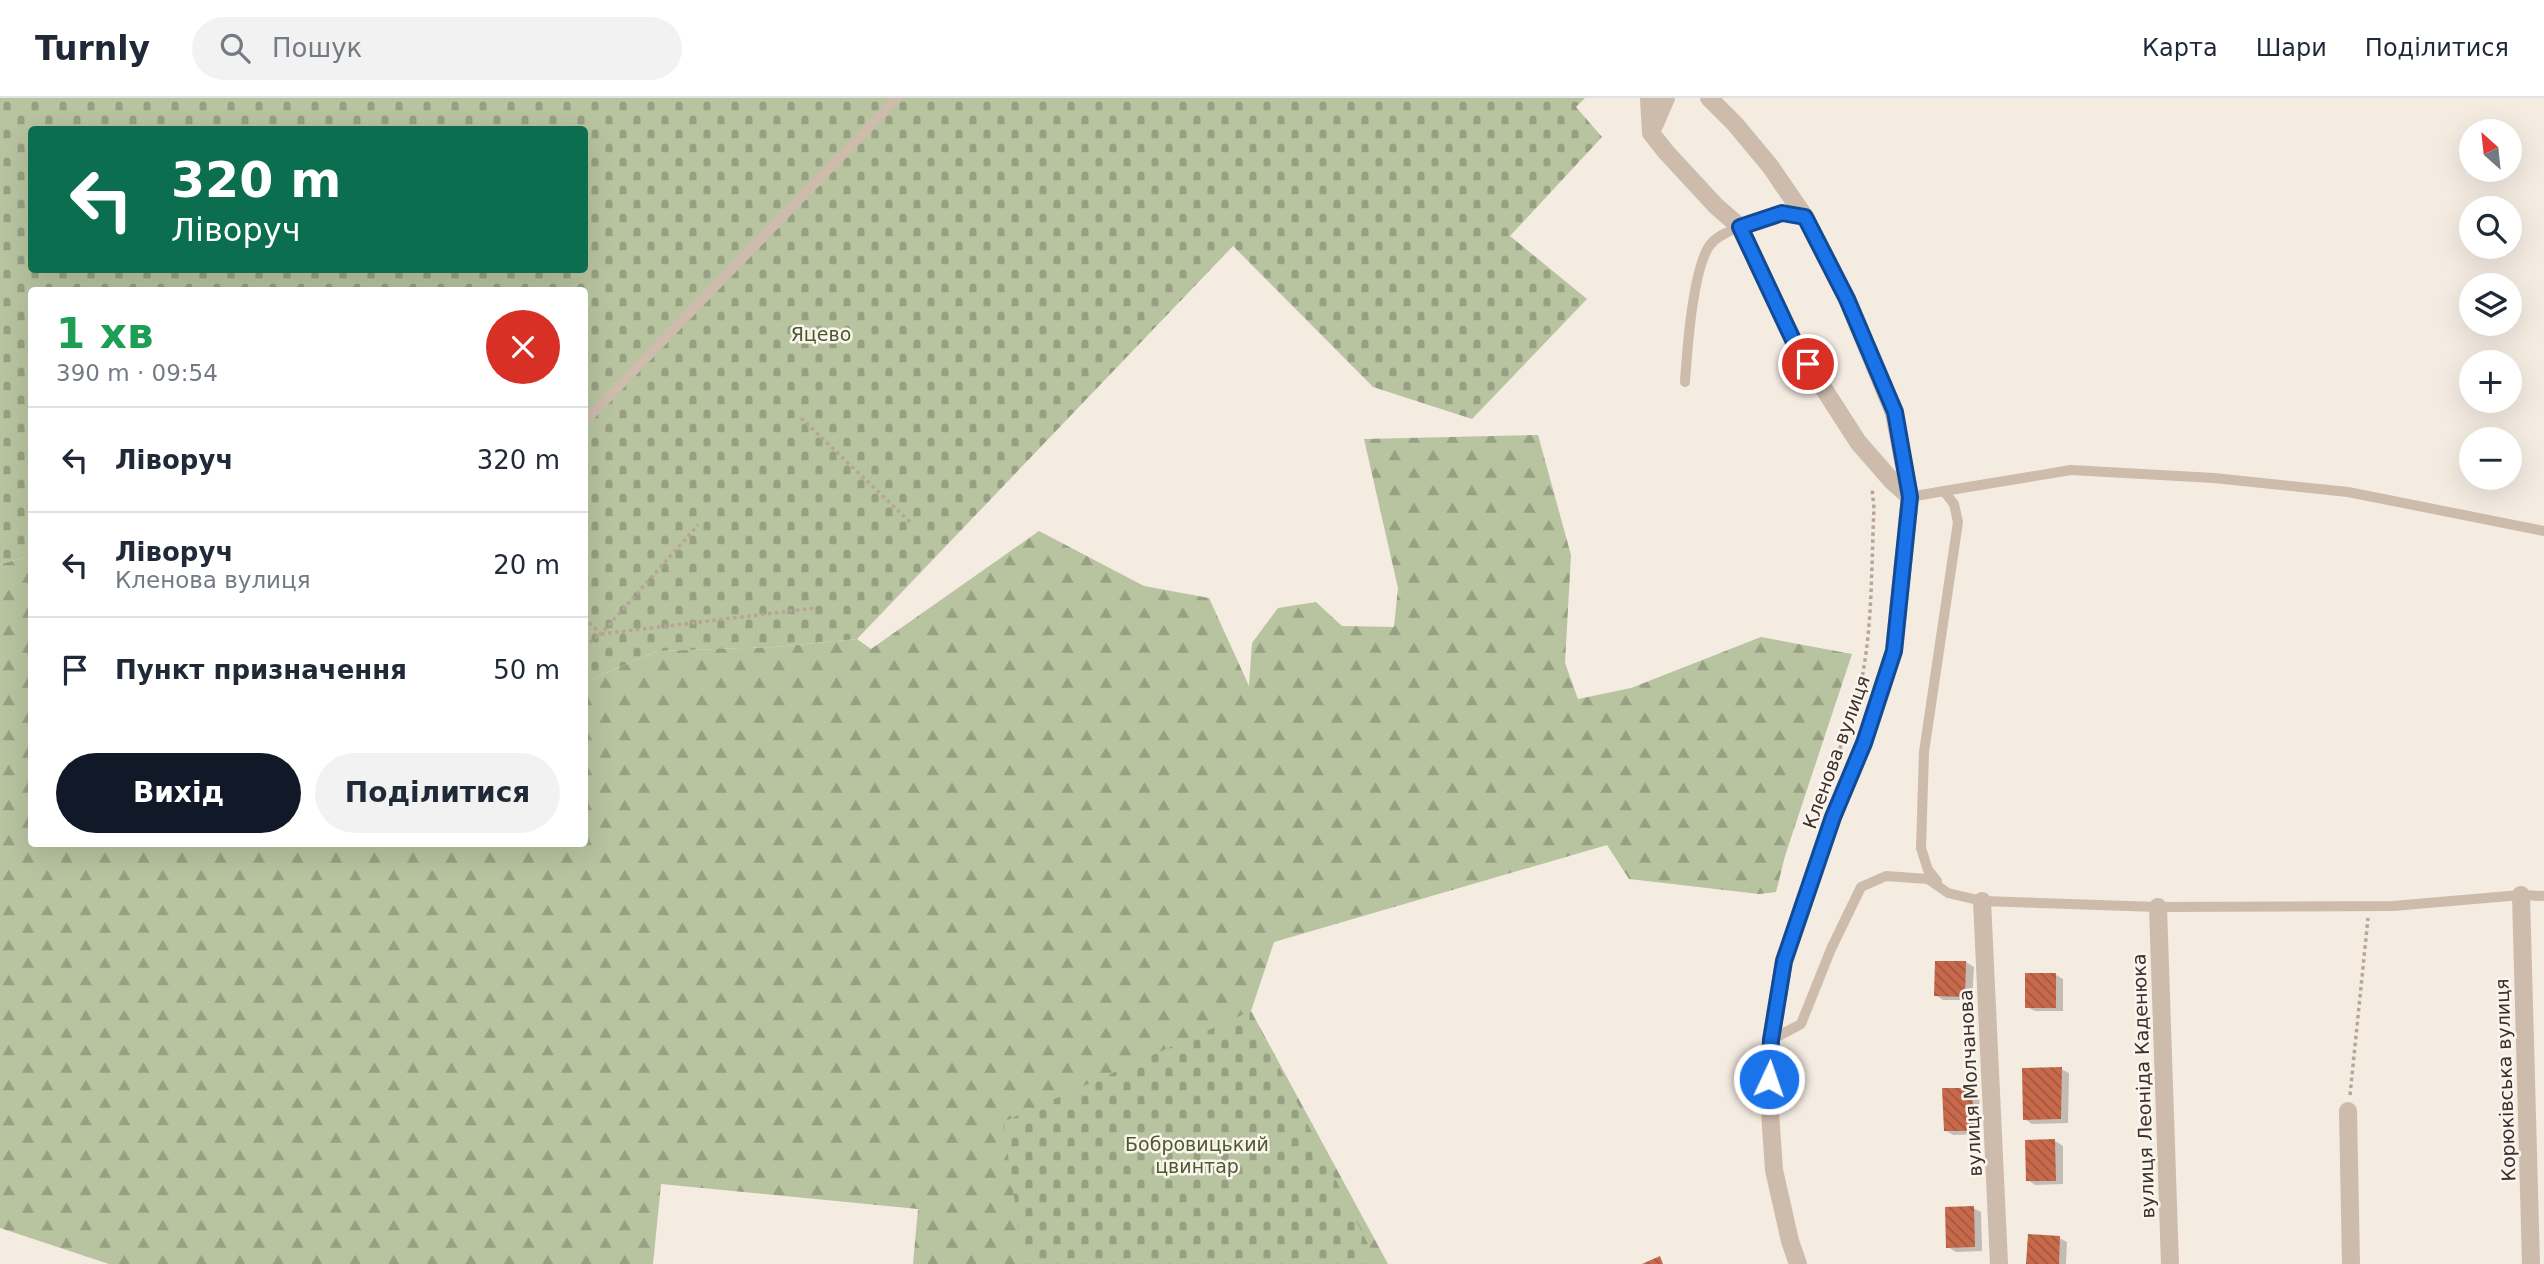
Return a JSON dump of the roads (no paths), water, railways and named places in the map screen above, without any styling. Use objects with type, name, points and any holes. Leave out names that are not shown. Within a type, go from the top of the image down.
[{"type":"street","points":[[1648,98],[1651,133],[1716,206],[1740,227],[1795,344],[1858,442],[1910,497]]},
{"type":"street","points":[[1651,133],[1666,98]]},
{"type":"street","name":"Кленова вулиця","points":[[1709,98],[1761,156],[1805,217],[1847,299],[1895,412],[1910,497],[1894,651],[1864,743],[1833,817],[1784,961],[1771,1040],[1769,1098],[1774,1170],[1798,1264]]},
{"type":"street","name":"Корюківська вулиця","points":[[2521,895],[2531,1264]]},
{"type":"street","name":"вулиця Молчанова","points":[[1982,901],[1999,1264]]},
{"type":"street","name":"вулиця Леоніда Каденюка","points":[[2158,906],[2170,1264]]},
{"type":"street","points":[[2348,1111],[2351,1264]]},
{"type":"lane","points":[[588,418],[897,98]]},
{"type":"lane","points":[[1685,382],[1689,331],[1701,264],[1711,243],[1740,227],[1782,213],[1805,217]]},
{"type":"lane","points":[[1910,497],[2071,470],[2214,478],[2348,492],[2544,531]]},
{"type":"lane","points":[[1944,491],[1954,504],[1958,522],[1924,752],[1921,848],[1928,870],[1948,893]]},
{"type":"lane","points":[[1771,1040],[1801,1024],[1831,948],[1861,887],[1886,876],[1928,879],[1948,893],[1982,901],[2158,906],[2393,906],[2521,895],[2544,896]]},
{"type":"park label","name":"Яцево","points":[[821,334]]},
{"type":"park label","name":"Бобровицький цвинтар","points":[[1197,1155]]}]
